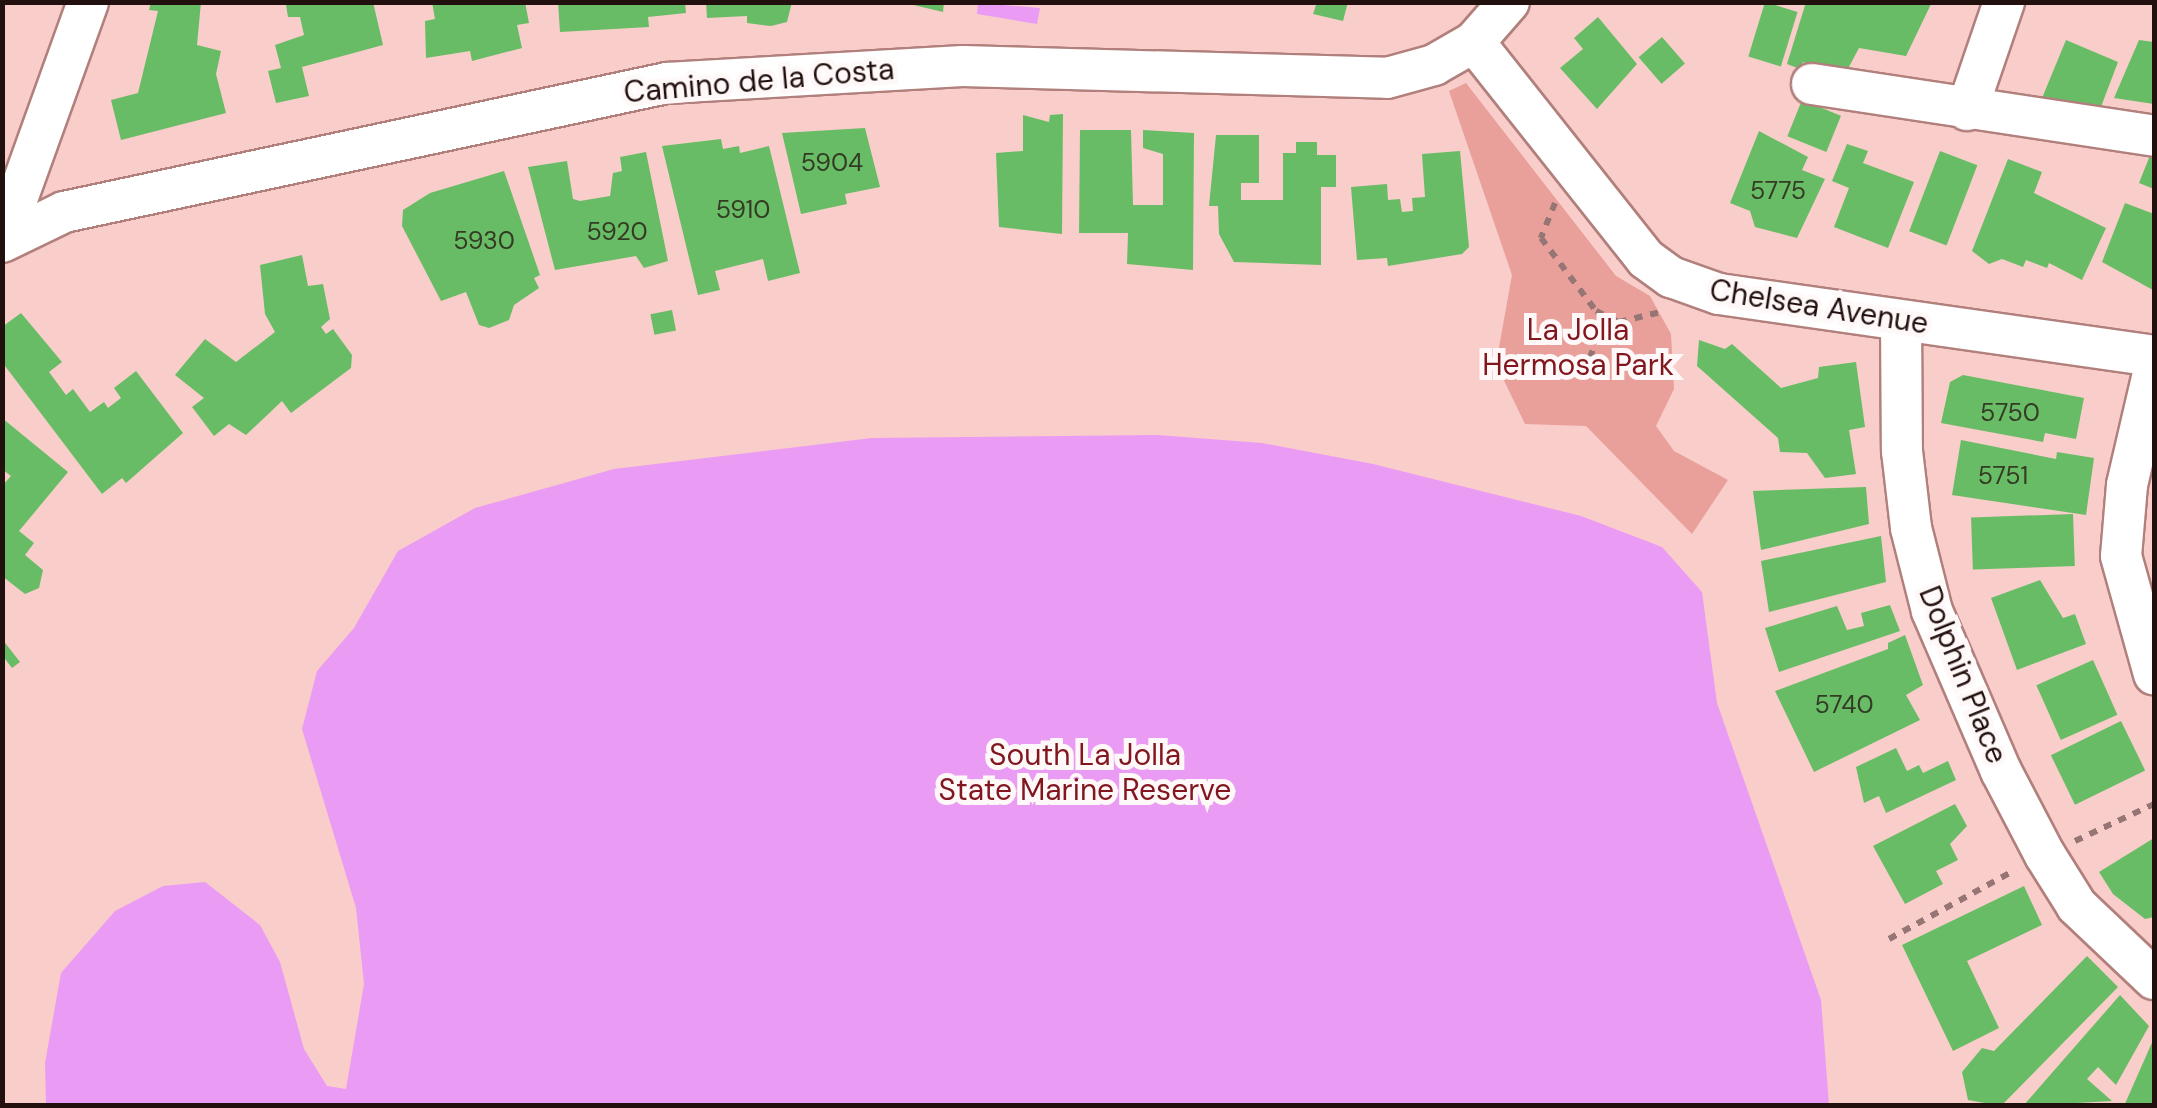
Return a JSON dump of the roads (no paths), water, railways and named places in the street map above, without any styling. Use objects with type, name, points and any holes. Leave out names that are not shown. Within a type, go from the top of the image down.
[{"type":"street","points":[[3,242],[88,2]]},
{"type":"street","name":"Camino de la Costa","points":[[3,242],[64,212],[667,83],[964,66],[1387,78],[1434,65],[1474,42],[1509,2]]},
{"type":"street","points":[[1967,110],[2004,2]]},
{"type":"street","name":"Chelsea Avenue","points":[[1474,42],[1646,259],[1671,277],[1719,294],[2154,356]]},
{"type":"street","points":[[1812,84],[2154,136]]},
{"type":"street","name":"Dolphin Place","points":[[1901,321],[1902,451],[1932,611],[1985,737],[2045,854],[2077,906],[2154,979]]},
{"type":"street","points":[[2154,368],[2127,485],[2121,556],[2154,674]]},
{"type":"park label","name":"La Jolla Hermosa Park","points":[[1578,347]]},
{"type":"park label","name":"South La Jolla State Marine Reserve","points":[[1085,772]]}]
